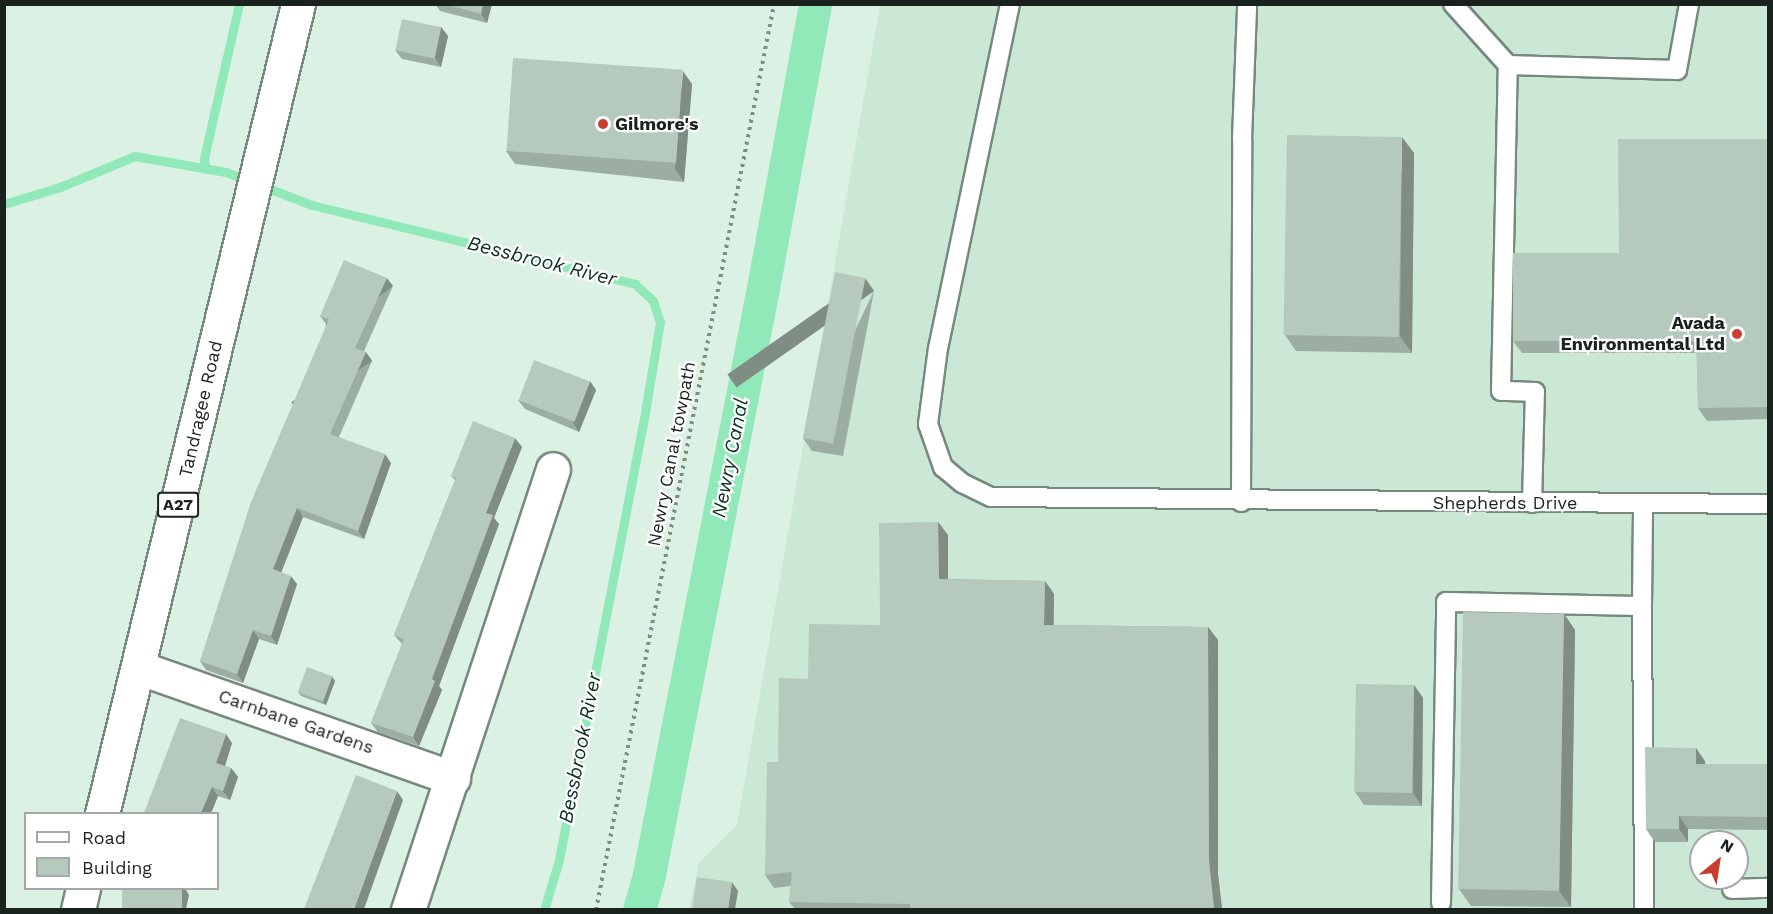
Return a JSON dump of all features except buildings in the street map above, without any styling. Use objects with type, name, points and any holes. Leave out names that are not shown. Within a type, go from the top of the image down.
[{"type":"main road","name":"Tandragee Road","points":[[102,812],[140,668],[298,4]]},
{"type":"main road","points":[[408,909],[554,469]]},
{"type":"main road","name":"Carnbane Gardens","points":[[140,668],[453,778]]},
{"type":"main road","points":[[78,909],[83,890]]},
{"type":"lane","name":"Shepherds Drive","points":[[1010,4],[938,348],[928,423],[943,467],[962,483],[991,497],[1241,502],[1768,504]]},
{"type":"lane","points":[[1454,4],[1508,65],[1501,391],[1535,392],[1532,503]]},
{"type":"lane","points":[[1508,65],[1677,70],[1689,4]]},
{"type":"lane","points":[[1241,502],[1242,139],[1247,8]]},
{"type":"lane","points":[[1643,504],[1644,909]]},
{"type":"lane","points":[[1440,903],[1446,602],[1642,606]]},
{"type":"lane","points":[[1749,889],[1768,888]]},
{"type":"path","name":"Newry Canal towpath","points":[[596,909],[774,4]]},
{"type":"shaded area","points":[[880,5],[1768,5],[1768,909],[689,910],[699,863],[737,825]]},
{"type":"waterway","points":[[205,169],[204,158],[239,4]]},
{"type":"waterway","name":"Newry Canal","points":[[639,910],[649,874],[763,288],[815,4]]},
{"type":"waterway","name":"Bessbrook River","points":[[4,204],[60,187],[135,156],[226,172],[312,205],[635,284],[653,301],[660,322],[645,413],[559,860],[544,910]]},
{"type":"place","name":"Gilmore's","points":[[603,124]]},
{"type":"place","name":"Avada Environmental Ltd","points":[[1737,334]]}]
